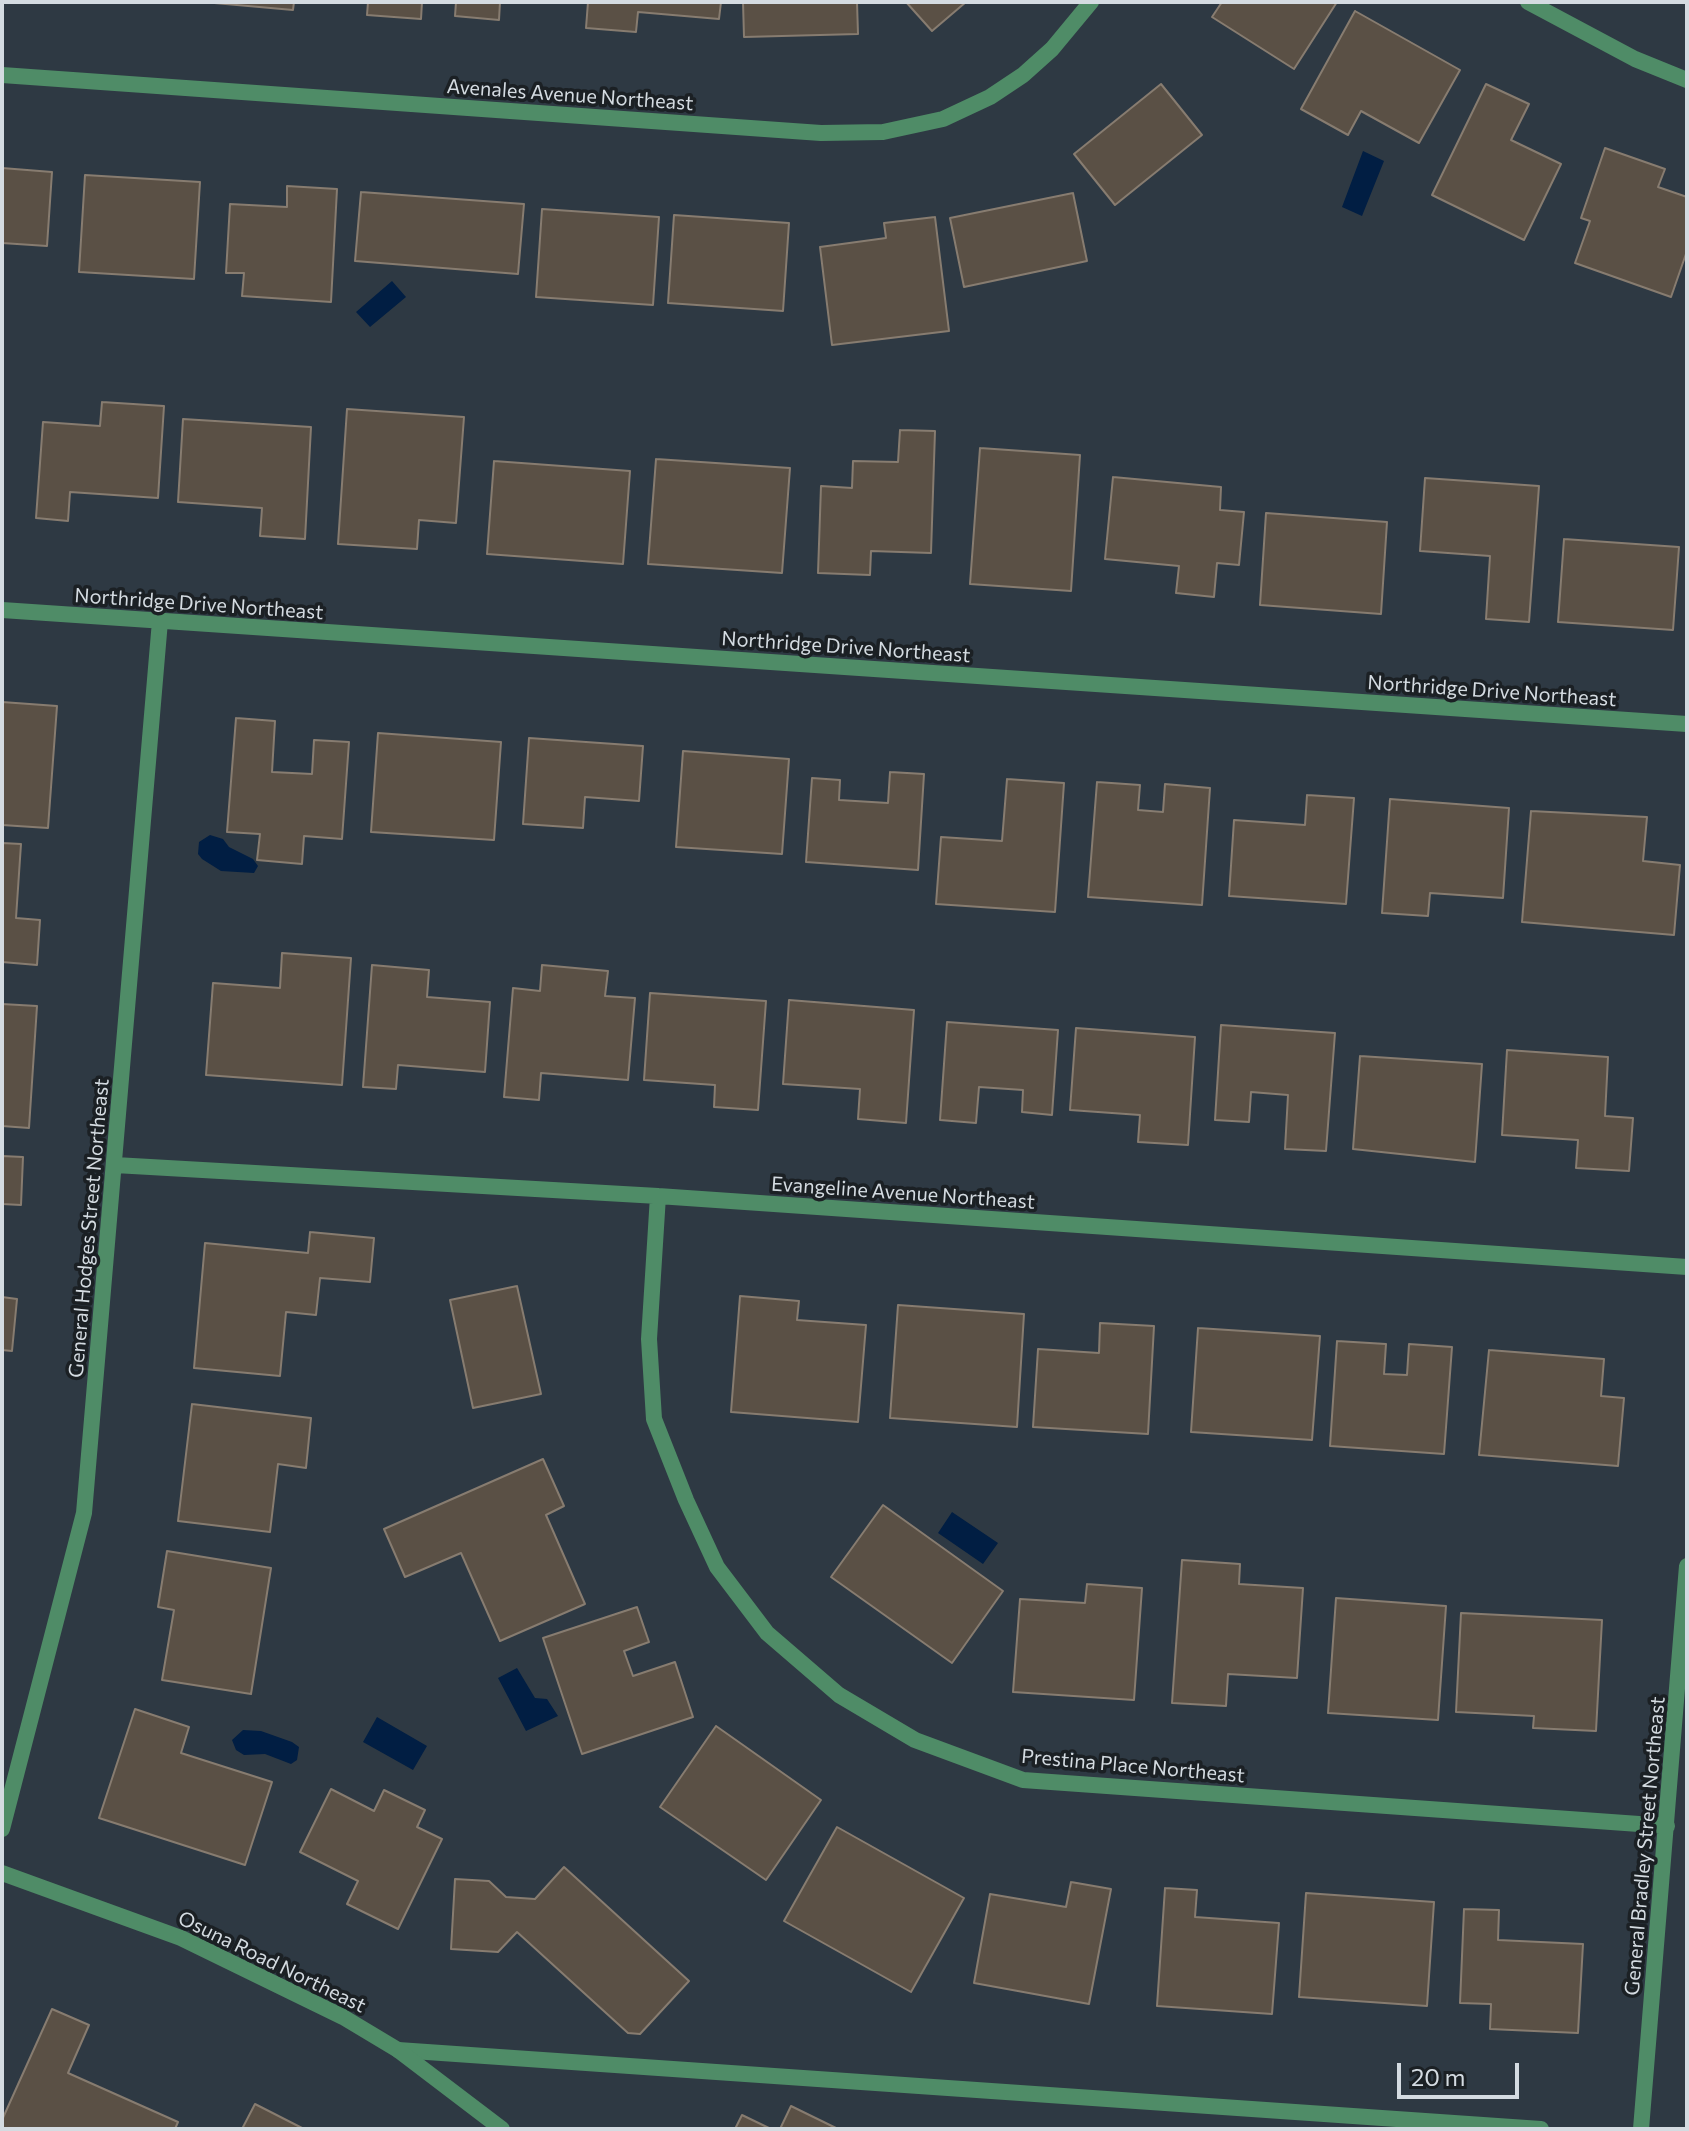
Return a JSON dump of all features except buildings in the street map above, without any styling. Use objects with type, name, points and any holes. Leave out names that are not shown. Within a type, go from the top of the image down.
[{"type":"street","name":"Avenales Avenue Northeast","points":[[2,75],[821,133],[883,132],[943,119],[990,97],[1052,49],[1091,2]]},
{"type":"street","points":[[1528,2],[1635,59],[1687,80]]},
{"type":"street","name":"Northridge Drive Northeast","points":[[2,610],[1687,724]]},
{"type":"street","name":"General Hodges Street Northeast","points":[[2,1829],[84,1513],[160,621]]},
{"type":"street","name":"Evangeline Avenue Northeast","points":[[115,1165],[658,1196],[1687,1267]]},
{"type":"street","name":"Prestina Place Northeast","points":[[658,1196],[649,1339],[654,1419],[717,1567],[767,1633],[839,1695],[915,1740],[1023,1780],[1667,1826]]},
{"type":"street","name":"General Bradley Street Northeast","points":[[1641,2129],[1687,1566]]},
{"type":"street","name":"Osuna Road Northeast","points":[[2,1873],[181,1938],[343,2017],[398,2050],[502,2129]]},
{"type":"street","points":[[398,2050],[1541,2129]]},
{"type":"water","points":[[1363,151],[1384,161],[1362,216],[1342,207]]},
{"type":"water","points":[[392,281],[406,297],[370,327],[356,312]]},
{"type":"water","points":[[210,835],[223,839],[229,847],[253,859],[258,866],[254,873],[221,871],[202,859],[198,854],[199,842]]},
{"type":"water","points":[[952,1512],[998,1543],[983,1564],[938,1533]]},
{"type":"water","points":[[517,1668],[535,1698],[547,1699],[558,1716],[526,1731],[498,1678]]},
{"type":"water","points":[[377,1717],[427,1746],[413,1770],[363,1742]]},
{"type":"water","points":[[243,1730],[261,1731],[292,1742],[299,1747],[297,1760],[291,1764],[265,1754],[244,1755],[236,1750],[232,1740]]}]
